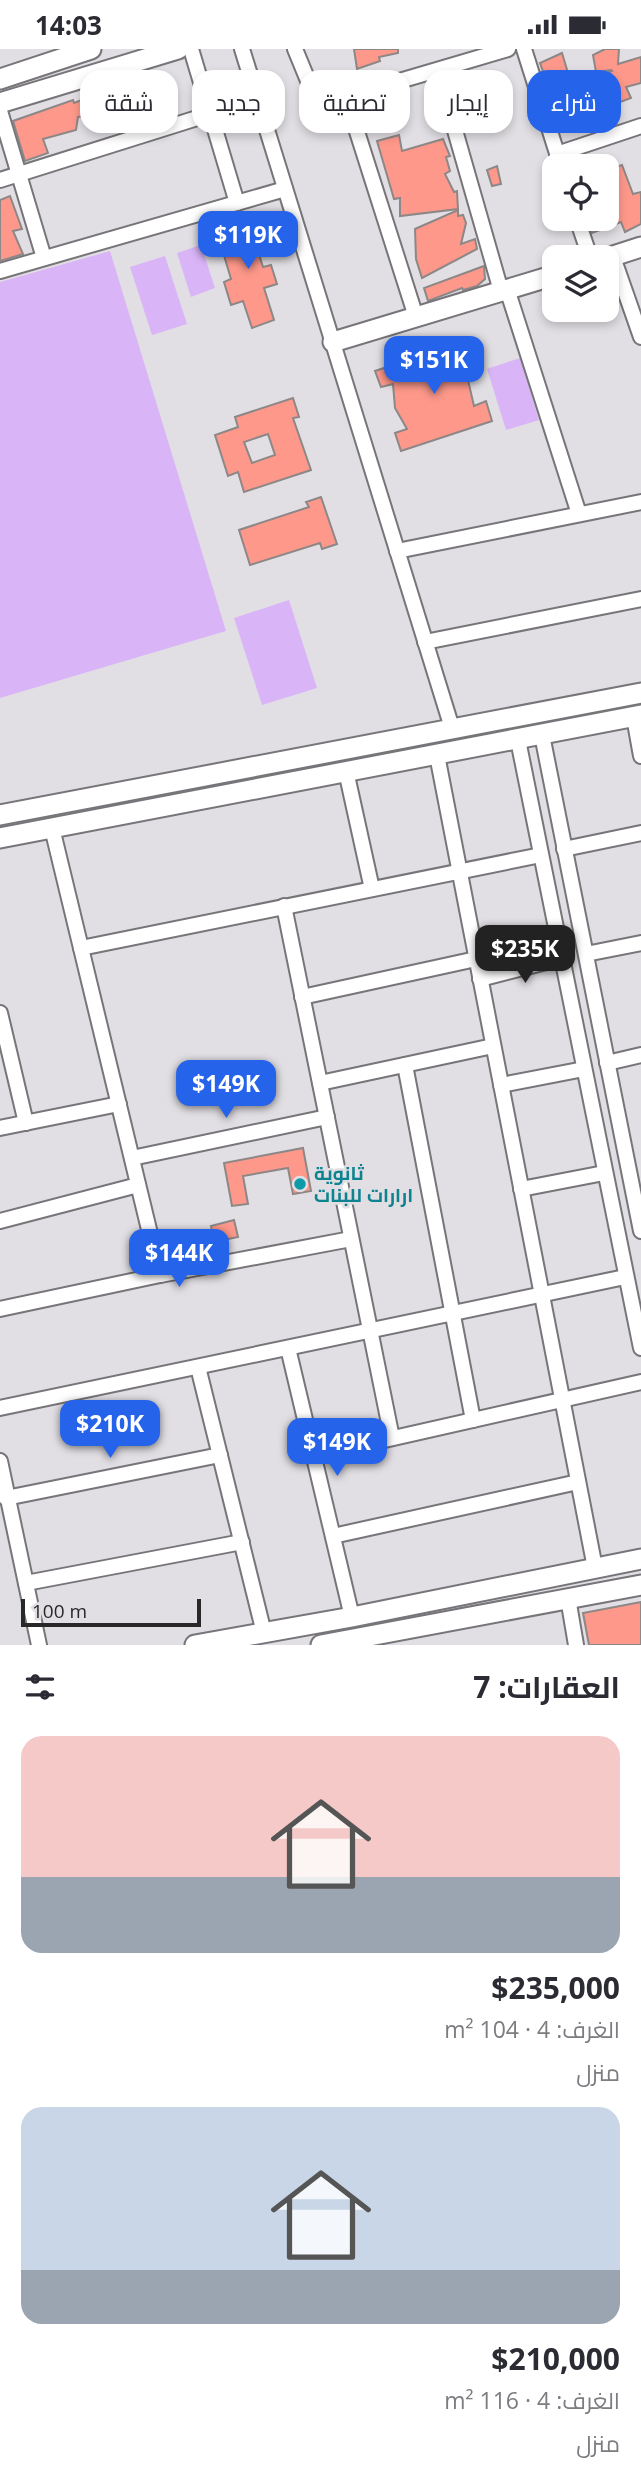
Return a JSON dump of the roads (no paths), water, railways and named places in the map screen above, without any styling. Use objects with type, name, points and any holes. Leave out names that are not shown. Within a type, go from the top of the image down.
[{"type":"street","points":[[0,79],[91,49]]},
{"type":"street","points":[[0,103],[178,49]]},
{"type":"street","points":[[191,49],[197,70]]},
{"type":"street","points":[[242,49],[452,728]]},
{"type":"street","points":[[295,49],[304,70]]},
{"type":"street","points":[[441,70],[508,49]]},
{"type":"street","points":[[524,49],[557,154]]},
{"type":"street","points":[[0,111],[44,258]]},
{"type":"street","points":[[0,180],[192,120]]},
{"type":"street","points":[[573,154],[641,126]]},
{"type":"street","points":[[216,133],[237,203]]},
{"type":"street","points":[[357,133],[416,317]]},
{"type":"street","points":[[457,133],[504,290],[579,515]]},
{"type":"street","points":[[0,271],[285,189]]},
{"type":"street","points":[[619,255],[641,247]]},
{"type":"street","points":[[333,342],[542,279]]},
{"type":"street","points":[[619,281],[641,337]]},
{"type":"street","points":[[397,551],[641,502]]},
{"type":"street","points":[[425,642],[641,599]]},
{"type":"street","points":[[0,815],[641,693]]},
{"type":"street","points":[[589,703],[593,724]]},
{"type":"street","points":[[0,838],[637,716],[641,756]]},
{"type":"street","points":[[542,735],[607,1063],[635,1167],[641,1231]]},
{"type":"street","points":[[397,739],[401,761]]},
{"type":"street","points":[[518,740],[641,1348]]},
{"type":"street","points":[[437,755],[595,1568]]},
{"type":"street","points":[[346,771],[372,889]]},
{"type":"street","points":[[525,777],[549,772]]},
{"type":"street","points":[[52,828],[160,1275]]},
{"type":"street","points":[[565,849],[641,833]]},
{"type":"street","points":[[81,948],[541,855]]},
{"type":"street","points":[[284,906],[392,1439]]},
{"type":"street","points":[[586,954],[641,943]]},
{"type":"street","points":[[480,979],[562,958]]},
{"type":"street","points":[[302,996],[476,959]]},
{"type":"street","points":[[0,1013],[26,1123]]},
{"type":"street","points":[[320,1083],[493,1046]]},
{"type":"street","points":[[607,1063],[641,1055]]},
{"type":"street","points":[[405,1065],[473,1420]]},
{"type":"street","points":[[501,1085],[584,1069]]},
{"type":"street","points":[[0,1128],[119,1104]]},
{"type":"street","points":[[132,1158],[327,1117]]},
{"type":"street","points":[[521,1189],[604,1173]]},
{"type":"street","points":[[0,1221],[138,1185]]},
{"type":"street","points":[[0,1309],[160,1275],[352,1239]]},
{"type":"street","points":[[0,1408],[625,1277]]},
{"type":"street","points":[[288,1348],[352,1617]]},
{"type":"street","points":[[198,1367],[264,1633]]},
{"type":"street","points":[[314,1456],[641,1382]]},
{"type":"street","points":[[6,1498],[220,1455]]},
{"type":"street","points":[[0,1461],[40,1645]]},
{"type":"street","points":[[332,1536],[578,1482]]},
{"type":"street","points":[[26,1583],[242,1542]]},
{"type":"street","points":[[195,1645],[352,1617],[641,1559]]},
{"type":"street","points":[[517,1584],[514,1596],[521,1607]]},
{"type":"street","points":[[328,1644],[641,1585]]},
{"type":"street","points":[[568,1598],[576,1645]]},
{"type":"place","name":"ثانوية ارارات للبنات","points":[[300,1184]]}]
